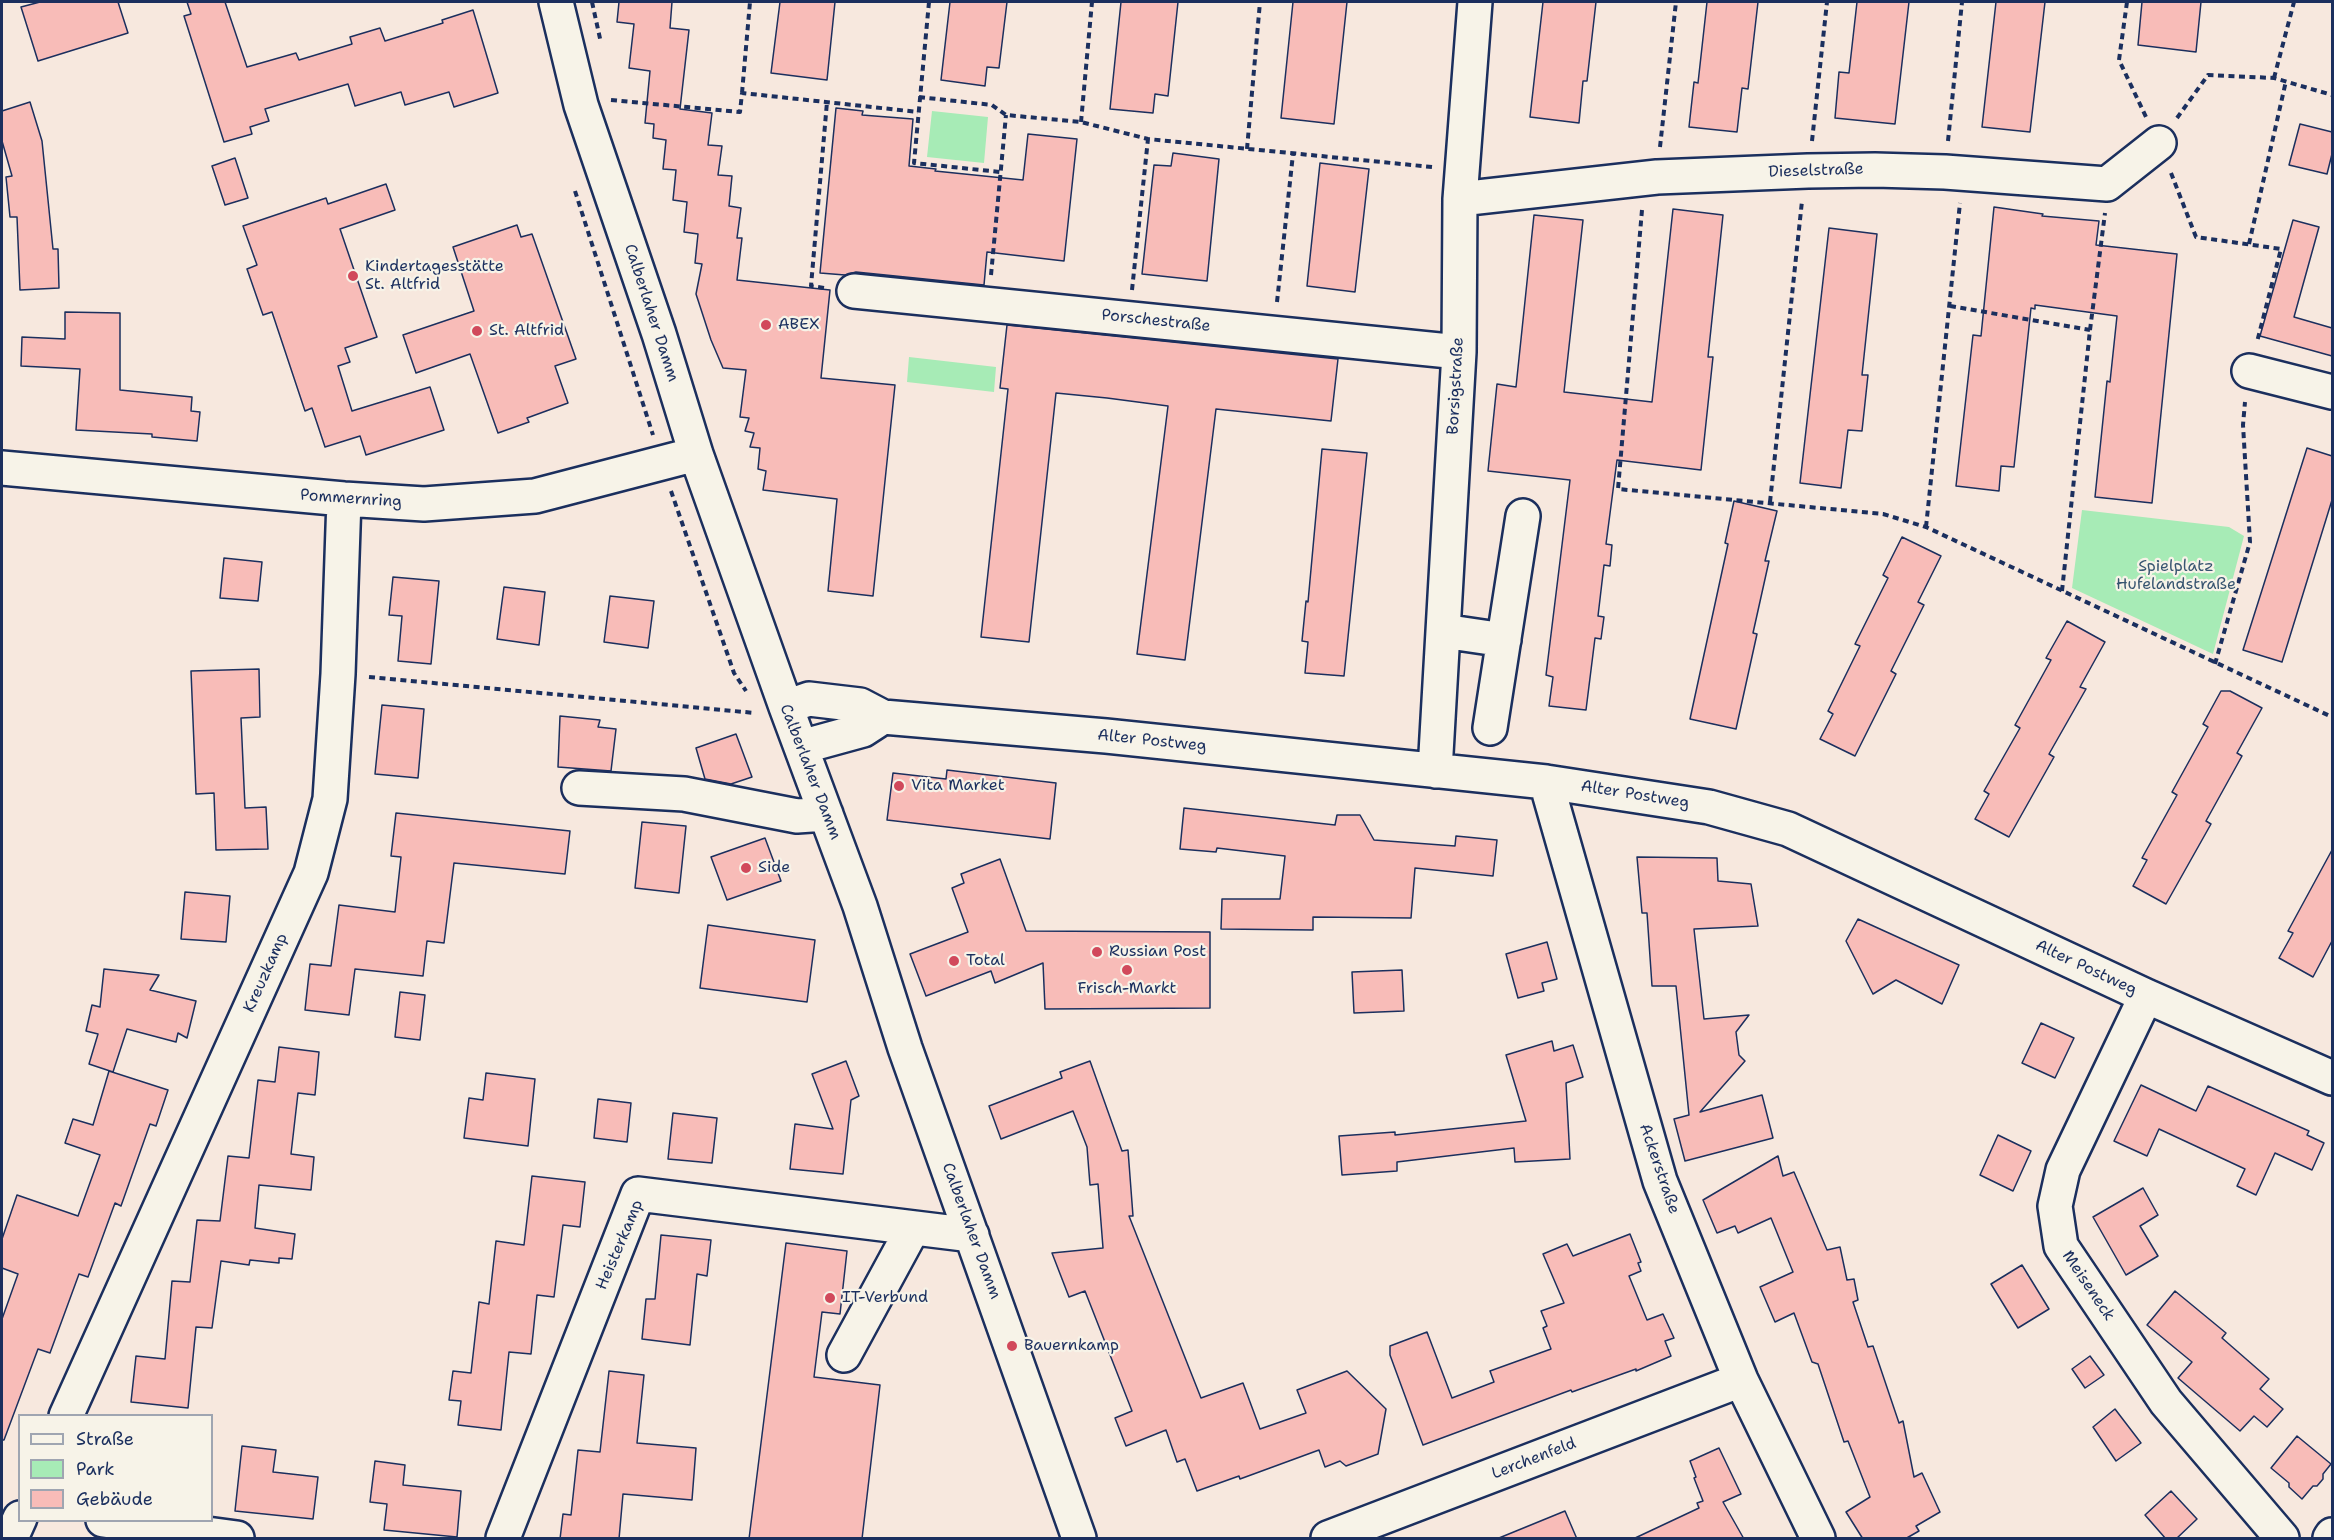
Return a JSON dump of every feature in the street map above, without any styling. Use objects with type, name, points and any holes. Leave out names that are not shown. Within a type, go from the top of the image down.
[{"type":"street","name":"Calberlaher Damm","points":[[556,2],[580,105],[659,334],[696,454],[860,906],[905,1048],[1079,1539]]},
{"type":"street","name":"Borsigstraße","points":[[1435,771],[1459,352],[1461,184],[1474,2]]},
{"type":"street","points":[[2107,184],[2159,143]]},
{"type":"street","name":"Dieselstraße","points":[[1461,184],[1875,170],[1954,172],[2107,184]]},
{"type":"street","name":"Porschestraße","points":[[854,291],[1459,352]]},
{"type":"street","points":[[2249,371],[2332,392]]},
{"type":"street","name":"Pommernring","points":[[2,468],[274,485],[344,499],[424,504],[535,496],[696,454]]},
{"type":"street","name":"Kreuzkamp","points":[[67,1414],[311,873],[330,799],[338,674],[344,499]]},
{"type":"street","points":[[1490,728],[1522,516]]},
{"type":"street","points":[[1443,631],[1504,640]]},
{"type":"street","name":"Alter Postweg","points":[[786,707],[809,699],[861,705],[882,717],[1106,736],[1546,782],[1709,807],[1788,829],[2146,996],[2332,1078]]},
{"type":"street","points":[[801,747],[863,730],[882,717]]},
{"type":"street","name":"Ackerstraße","points":[[1546,782],[1660,1181],[1741,1380],[1818,1539]]},
{"type":"street","points":[[579,788],[684,794],[797,816],[826,814]]},
{"type":"street","name":"Meiseneck","points":[[2146,996],[2064,1170],[2055,1206],[2061,1246],[2166,1402],[2282,1539]]},
{"type":"street","name":"Heisterkamp","points":[[503,1539],[638,1194],[972,1235]]},
{"type":"street","points":[[844,1355],[913,1228]]},
{"type":"street","name":"Lerchenfeld","points":[[1328,1539],[1741,1380]]},
{"type":"street","points":[[11,1539],[18,1522]]},
{"type":"street","points":[[110,1522],[237,1539]]},
{"type":"street","points":[[2330,1539],[2332,1535]]},
{"type":"path","points":[[580,105],[613,99],[740,112],[750,2]]},
{"type":"path","points":[[929,2],[914,163],[1000,172]]},
{"type":"path","points":[[1081,122],[1092,2]]},
{"type":"path","points":[[1248,149],[1260,2]]},
{"type":"path","points":[[1676,2],[1651,178],[1618,489],[1883,514],[1926,527],[2332,717]]},
{"type":"path","points":[[1770,502],[1798,225],[1808,171],[1827,2]]},
{"type":"path","points":[[1926,527],[1950,306],[1962,2]]},
{"type":"path","points":[[2127,2],[2119,60],[2159,143],[2208,75],[2274,78],[2332,95]]},
{"type":"path","points":[[2274,78],[2294,2]]},
{"type":"path","points":[[2249,244],[2286,81]]},
{"type":"path","points":[[742,93],[918,112]]},
{"type":"path","points":[[919,97],[992,105],[1005,115],[1081,122],[1148,138],[1293,154],[1461,184]]},
{"type":"path","points":[[827,102],[811,286],[854,291]]},
{"type":"path","points":[[988,304],[1005,115]]},
{"type":"path","points":[[1130,318],[1148,138]]},
{"type":"path","points":[[1274,333],[1293,154]]},
{"type":"path","points":[[2062,591],[2090,330],[2104,228],[2107,184]]},
{"type":"path","points":[[1950,306],[2090,330]]},
{"type":"path","points":[[338,674],[740,712],[761,713],[786,707]]},
{"type":"green space","points":[[932,111],[988,117],[984,163],[927,157]]},
{"type":"green space","points":[[909,357],[996,367],[994,392],[907,382]]},
{"type":"green space","name":"Spielplatz Hufelandstraße","points":[[2082,510],[2229,527],[2244,536],[2213,654],[2072,588]]},
{"type":"building","points":[[40,2],[118,2],[128,33],[38,61],[21,7]]},
{"type":"building","points":[[187,2],[225,2],[247,67],[296,53],[299,60],[352,44],[350,37],[380,28],[385,41],[443,23],[442,20],[473,10],[498,93],[454,107],[449,92],[405,105],[401,92],[355,106],[348,84],[265,109],[269,121],[250,127],[252,134],[224,142],[184,16],[191,14]]},
{"type":"building","points":[[619,2],[672,2],[670,28],[689,30],[680,109],[712,113],[708,145],[722,146],[718,175],[732,176],[729,206],[741,208],[737,238],[742,238],[737,280],[830,290],[821,378],[895,385],[873,596],[828,591],[837,499],[763,490],[766,471],[758,469],[760,448],[750,447],[754,433],[745,431],[749,418],[740,417],[746,370],[723,368],[711,340],[696,294],[702,264],[695,263],[698,234],[684,232],[687,202],[673,200],[676,170],[663,169],[666,140],[653,138],[654,124],[645,123],[650,71],[629,68],[634,24],[617,22]]},
{"type":"building","points":[[780,2],[835,2],[827,80],[771,73]]},
{"type":"building","points":[[950,2],[1007,2],[999,68],[987,67],[985,86],[941,80]]},
{"type":"building","points":[[1121,2],[1178,2],[1168,96],[1155,94],[1153,113],[1110,109]]},
{"type":"building","points":[[1293,2],[1347,2],[1334,124],[1281,118]]},
{"type":"building","points":[[1543,2],[1596,2],[1587,81],[1583,81],[1579,123],[1530,117]]},
{"type":"building","points":[[1707,2],[1758,2],[1748,89],[1742,88],[1737,132],[1689,127],[1694,82],[1698,83]]},
{"type":"building","points":[[1857,2],[1909,2],[1895,124],[1835,118],[1839,72],[1849,73]]},
{"type":"building","points":[[1996,2],[2045,2],[2030,132],[1982,127]]},
{"type":"building","points":[[2142,2],[2201,2],[2196,52],[2138,45]]},
{"type":"building","points":[[30,102],[42,141],[53,249],[58,249],[59,288],[20,290],[17,217],[10,217],[6,177],[12,176],[2,141],[2,111]]},
{"type":"building","points":[[836,108],[863,111],[862,115],[913,119],[909,166],[936,169],[935,171],[1023,180],[1028,134],[1077,139],[1064,261],[987,252],[984,285],[856,272],[845,275],[820,273]]},
{"type":"building","points":[[2300,124],[2332,132],[2332,154],[2327,174],[2289,165]]},
{"type":"building","points":[[1173,153],[1219,159],[1207,281],[1142,274],[1154,165],[1171,166]]},
{"type":"building","points":[[235,158],[248,198],[225,205],[212,166]]},
{"type":"building","points":[[1320,163],[1369,169],[1355,292],[1307,286]]},
{"type":"building","points":[[386,184],[395,210],[340,229],[377,337],[345,348],[350,362],[338,366],[352,411],[430,387],[444,430],[366,455],[360,436],[325,447],[312,408],[305,411],[272,312],[263,315],[247,269],[257,265],[243,226],[326,198],[328,204]]},
{"type":"building","points":[[1994,207],[2043,214],[2042,216],[2099,221],[2096,245],[2177,254],[2152,503],[2095,497],[2107,381],[2110,382],[2117,316],[2035,305],[2035,309],[2031,308],[2014,467],[2001,466],[1999,491],[1956,486],[1973,335],[1981,336]]},
{"type":"building","points":[[1673,209],[1723,215],[1708,357],[1713,357],[1701,470],[1617,460],[1606,544],[1612,545],[1610,566],[1604,565],[1598,616],[1604,617],[1601,639],[1595,638],[1586,710],[1549,706],[1553,677],[1546,675],[1570,480],[1488,471],[1497,384],[1516,387],[1534,215],[1583,220],[1564,392],[1652,402]]},
{"type":"building","points":[[2293,220],[2319,227],[2294,317],[2332,328],[2332,356],[2260,336]]},
{"type":"building","name":"St. Altfrid","points":[[517,225],[521,237],[532,234],[576,359],[555,366],[568,403],[527,418],[529,422],[498,433],[470,354],[416,373],[403,335],[474,311],[453,247]]},
{"type":"building","points":[[1829,228],[1877,234],[1862,375],[1868,375],[1862,431],[1848,430],[1841,488],[1800,483]]},
{"type":"building","points":[[65,312],[120,313],[120,390],[192,397],[191,411],[200,412],[197,441],[152,437],[152,434],[76,430],[80,369],[21,366],[22,337],[65,339]]},
{"type":"building","points":[[1007,325],[1338,359],[1331,421],[1216,409],[1185,660],[1137,654],[1168,406],[1107,398],[1056,393],[1029,642],[981,637],[1008,389],[1000,388]]},
{"type":"building","points":[[2307,448],[2332,456],[2332,500],[2282,662],[2243,650]]},
{"type":"building","points":[[1322,449],[1367,453],[1344,676],[1305,673],[1308,642],[1302,641],[1306,601],[1308,602]]},
{"type":"building","points":[[1734,501],[1777,511],[1765,561],[1769,561],[1753,633],[1757,634],[1736,729],[1690,719],[1728,544],[1725,543]]},
{"type":"building","points":[[1902,537],[1941,556],[1918,602],[1924,605],[1891,671],[1896,674],[1855,756],[1820,739],[1833,714],[1828,711],[1860,646],[1855,644],[1888,578],[1883,575]]},
{"type":"building","points":[[224,558],[262,562],[258,601],[220,598]]},
{"type":"building","points":[[393,577],[439,581],[431,664],[398,661],[402,616],[389,615]]},
{"type":"building","points":[[504,587],[545,592],[539,645],[497,639]]},
{"type":"building","points":[[610,596],[654,601],[648,648],[604,642]]},
{"type":"building","points":[[2067,621],[2105,642],[2080,687],[2086,689],[2049,754],[2054,757],[2009,837],[1975,819],[1989,794],[1984,791],[2020,728],[2015,725],[2051,660],[2046,658]]},
{"type":"building","points":[[259,669],[260,717],[241,718],[245,808],[266,807],[268,849],[216,850],[214,793],[196,794],[191,671]]},
{"type":"building","points":[[2221,691],[2230,691],[2262,708],[2237,753],[2242,756],[2206,821],[2211,824],[2166,904],[2133,886],[2147,860],[2142,858],[2177,795],[2172,792],[2208,727],[2203,724]]},
{"type":"building","points":[[382,705],[424,709],[418,778],[375,774]]},
{"type":"building","points":[[560,716],[600,720],[598,727],[616,729],[611,771],[558,767]]},
{"type":"building","points":[[736,734],[752,777],[731,784],[705,779],[696,748]]},
{"type":"building","points":[[947,770],[1056,783],[1050,839],[887,820],[893,773],[946,779]]},
{"type":"building","points":[[1184,808],[1335,825],[1337,815],[1360,815],[1374,840],[1455,846],[1456,836],[1497,840],[1493,876],[1415,868],[1411,918],[1313,917],[1313,930],[1221,929],[1222,899],[1280,899],[1285,856],[1217,848],[1216,852],[1180,849]]},
{"type":"building","points":[[396,813],[570,831],[565,874],[454,863],[444,943],[427,941],[423,976],[355,969],[349,1015],[305,1010],[310,964],[331,966],[339,905],[395,912],[401,857],[391,856]]},
{"type":"building","points":[[642,822],[686,826],[679,893],[635,888]]},
{"type":"building","name":"Side","points":[[765,838],[781,881],[727,900],[711,857]]},
{"type":"building","points":[[2332,850],[2332,941],[2313,977],[2279,958],[2293,933],[2288,931]]},
{"type":"building","points":[[1637,857],[1717,858],[1718,881],[1751,884],[1758,926],[1694,929],[1704,1019],[1749,1015],[1736,1032],[1739,1055],[1745,1061],[1700,1112],[1762,1095],[1773,1138],[1685,1161],[1674,1119],[1689,1115],[1676,986],[1652,986],[1647,913],[1642,913]]},
{"type":"building","points":[[1000,859],[1026,931],[1210,932],[1210,1008],[1045,1009],[1043,963],[995,983],[991,971],[926,996],[910,954],[968,932],[952,888],[964,883],[961,874]]},
{"type":"building","points":[[185,892],[230,896],[226,942],[181,939]]},
{"type":"building","points":[[1858,919],[1959,965],[1942,1004],[1896,980],[1873,994],[1846,941]]},
{"type":"building","points":[[708,925],[815,940],[807,1002],[700,988]]},
{"type":"building","points":[[1547,942],[1557,979],[1542,983],[1544,991],[1518,998],[1506,954]]},
{"type":"building","points":[[104,969],[159,975],[150,990],[196,1001],[187,1038],[178,1033],[176,1042],[127,1029],[113,1072],[89,1064],[98,1034],[86,1031],[92,1005],[100,1007]]},
{"type":"building","points":[[1402,970],[1404,1011],[1354,1013],[1352,972]]},
{"type":"building","points":[[400,992],[425,995],[420,1040],[395,1037]]},
{"type":"building","points":[[2041,1023],[2074,1038],[2055,1078],[2022,1063]]},
{"type":"building","points":[[1552,1041],[1554,1051],[1573,1045],[1583,1077],[1566,1083],[1570,1159],[1515,1162],[1514,1148],[1397,1162],[1397,1171],[1342,1175],[1339,1136],[1395,1132],[1395,1135],[1526,1121],[1506,1055]]},
{"type":"building","points":[[279,1047],[319,1052],[315,1095],[298,1093],[291,1154],[314,1157],[311,1190],[259,1185],[255,1228],[295,1234],[292,1259],[279,1258],[279,1263],[250,1260],[249,1265],[221,1261],[212,1328],[196,1327],[188,1408],[131,1402],[136,1356],[165,1359],[172,1281],[190,1282],[197,1220],[220,1221],[228,1156],[249,1158],[258,1080],[275,1082]]},
{"type":"building","points":[[846,1061],[859,1096],[851,1100],[843,1174],[790,1169],[795,1124],[833,1129],[812,1074]]},
{"type":"building","points":[[1090,1061],[1122,1151],[1128,1150],[1133,1216],[1129,1216],[1201,1398],[1243,1383],[1260,1429],[1306,1413],[1297,1390],[1347,1371],[1386,1409],[1378,1454],[1346,1466],[1340,1461],[1325,1467],[1319,1450],[1240,1479],[1239,1476],[1197,1491],[1185,1459],[1177,1462],[1166,1430],[1126,1446],[1115,1418],[1132,1411],[1085,1291],[1069,1297],[1052,1253],[1103,1248],[1098,1184],[1090,1185],[1087,1147],[1073,1111],[1001,1139],[989,1106],[1062,1078],[1060,1072]]},
{"type":"building","points":[[109,1071],[168,1090],[156,1126],[150,1124],[121,1206],[115,1203],[88,1277],[79,1274],[50,1353],[38,1349],[4,1440],[2,1440],[2,1319],[18,1274],[2,1268],[2,1239],[17,1195],[78,1216],[100,1155],[65,1143],[73,1119],[93,1125]]},
{"type":"building","points":[[486,1073],[535,1079],[528,1146],[464,1138],[469,1098],[483,1100]]},
{"type":"building","points":[[2141,1085],[2196,1111],[2208,1086],[2309,1131],[2307,1135],[2324,1143],[2312,1170],[2275,1153],[2256,1195],[2237,1186],[2245,1169],[2159,1129],[2147,1156],[2114,1141]]},
{"type":"building","points":[[598,1099],[631,1103],[627,1142],[594,1138]]},
{"type":"building","points":[[673,1113],[717,1118],[712,1163],[668,1159]]},
{"type":"building","points":[[1998,1135],[2031,1151],[2013,1191],[1980,1175]]},
{"type":"building","points":[[1778,1156],[1783,1176],[1794,1172],[1827,1250],[1840,1247],[1847,1280],[1854,1279],[1858,1300],[1853,1302],[1868,1347],[1873,1346],[1899,1423],[1903,1421],[1914,1477],[1922,1473],[1940,1512],[1916,1526],[1919,1531],[1905,1539],[1863,1539],[1846,1512],[1870,1497],[1848,1441],[1844,1442],[1818,1364],[1812,1362],[1794,1313],[1775,1322],[1760,1287],[1793,1272],[1771,1218],[1738,1233],[1735,1226],[1717,1233],[1703,1200]]},
{"type":"building","points":[[532,1176],[585,1182],[580,1227],[563,1225],[554,1297],[537,1295],[531,1354],[509,1352],[501,1430],[458,1425],[461,1401],[449,1400],[453,1371],[471,1373],[479,1302],[489,1304],[496,1241],[524,1245]]},
{"type":"building","points":[[2143,1188],[2158,1215],[2140,1226],[2158,1256],[2126,1275],[2093,1217]]},
{"type":"building","points":[[1630,1234],[1641,1262],[1638,1263],[1641,1271],[1629,1276],[1647,1320],[1663,1314],[1674,1338],[1665,1341],[1671,1356],[1636,1371],[1636,1369],[1572,1392],[1571,1390],[1423,1445],[1390,1355],[1390,1346],[1427,1332],[1452,1398],[1494,1382],[1490,1371],[1551,1349],[1543,1328],[1547,1326],[1541,1311],[1564,1303],[1543,1254],[1567,1244],[1573,1256]]},
{"type":"building","points":[[661,1235],[711,1240],[707,1276],[697,1274],[690,1345],[642,1339],[646,1299],[655,1299]]},
{"type":"building","points":[[786,1243],[847,1251],[840,1314],[822,1312],[814,1377],[880,1385],[862,1539],[749,1539]]},
{"type":"building","points":[[2022,1265],[2049,1309],[2018,1328],[1991,1284]]},
{"type":"building","points":[[2175,1291],[2226,1333],[2222,1338],[2269,1379],[2260,1389],[2283,1409],[2267,1427],[2254,1416],[2240,1431],[2178,1378],[2192,1362],[2147,1325]]},
{"type":"building","points":[[2090,1356],[2104,1375],[2085,1388],[2072,1369]]},
{"type":"building","points":[[609,1371],[644,1375],[637,1443],[696,1448],[692,1500],[623,1494],[619,1539],[560,1539],[563,1514],[571,1515],[578,1450],[600,1452]]},
{"type":"building","points":[[2115,1409],[2141,1443],[2116,1461],[2093,1427]]},
{"type":"building","points":[[2297,1436],[2331,1464],[2323,1474],[2323,1479],[2317,1486],[2313,1486],[2302,1499],[2289,1487],[2289,1483],[2271,1468]]},
{"type":"building","points":[[242,1446],[276,1450],[273,1472],[318,1477],[313,1519],[235,1511]]},
{"type":"building","points":[[1719,1448],[1741,1494],[1723,1502],[1744,1539],[1633,1539],[1699,1508],[1697,1503],[1703,1501],[1690,1461]]},
{"type":"building","points":[[375,1461],[405,1465],[403,1485],[461,1491],[457,1537],[384,1530],[387,1504],[370,1502]]},
{"type":"building","points":[[2171,1491],[2197,1519],[2176,1539],[2166,1539],[2145,1515]]},
{"type":"building","points":[[1565,1511],[1577,1539],[1499,1539],[1499,1538]]},
{"type":"place","name":"Kindertagesstätte St. Altfrid","points":[[353,276]]},
{"type":"place","name":"ABEX","points":[[766,325]]},
{"type":"place","name":"St. Altfrid","points":[[477,331]]},
{"type":"place","name":"Vita Market","points":[[899,786]]},
{"type":"place","name":"Side","points":[[746,868]]},
{"type":"place","name":"Russian Post","points":[[1097,952]]},
{"type":"place","name":"Total","points":[[954,961]]},
{"type":"place","name":"Frisch-Markt","points":[[1127,970]]},
{"type":"place","name":"IT-Verbund","points":[[830,1298]]},
{"type":"place","name":"Bauernkamp","points":[[1012,1346]]}]
